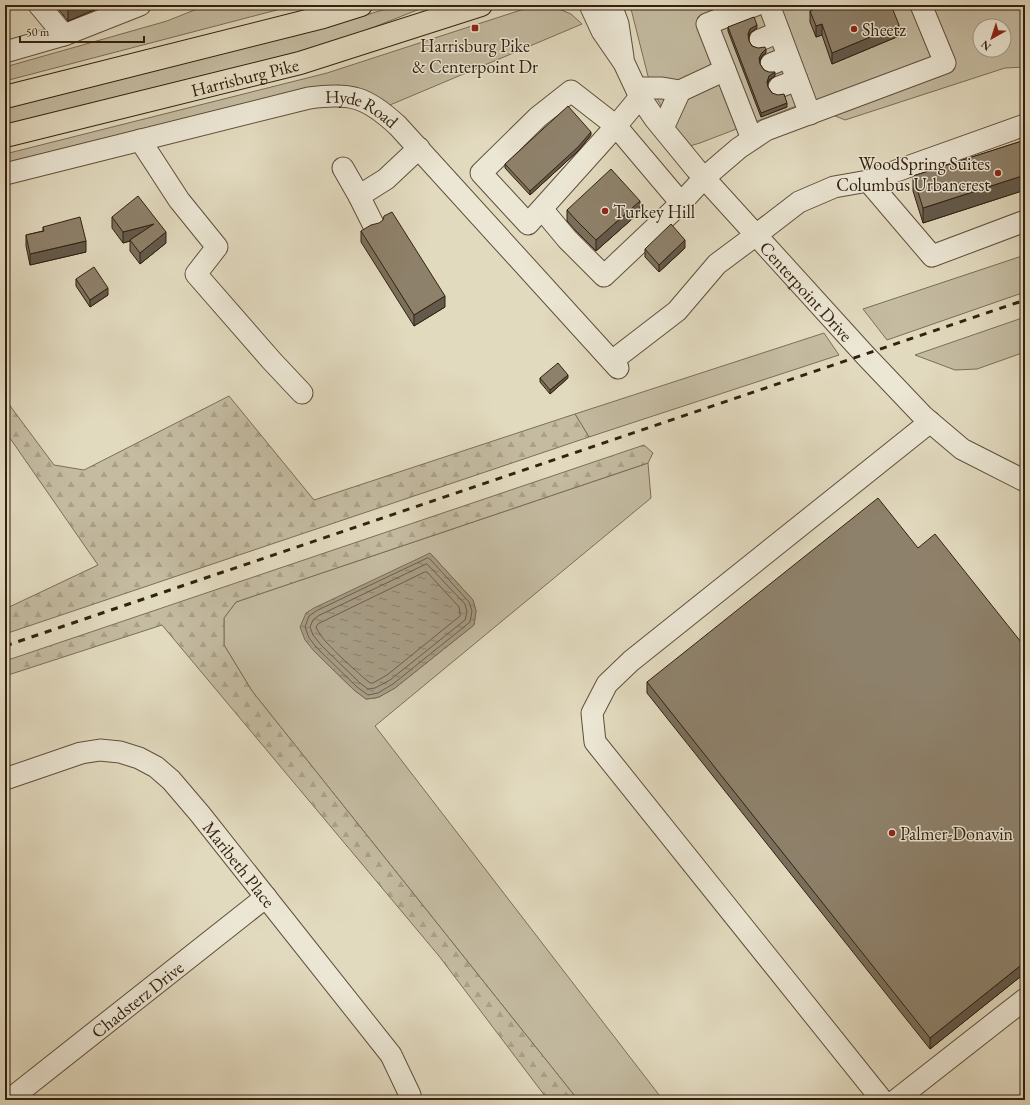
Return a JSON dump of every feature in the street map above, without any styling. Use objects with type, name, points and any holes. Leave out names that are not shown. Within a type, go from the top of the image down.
[{"type":"main road","points":[[5,97],[324,17],[361,5]]},
{"type":"main road","name":"Harrisburg Pike","points":[[5,136],[300,63],[481,5]]},
{"type":"street","points":[[39,5],[64,35]]},
{"type":"street","points":[[5,52],[64,35],[140,5]]},
{"type":"street","name":"Centerpoint Drive","points":[[590,5],[602,31],[624,63],[638,92],[663,128],[704,178],[865,355],[923,416],[962,449],[1025,481]]},
{"type":"street","name":"Centerpoint Drive","points":[[611,5],[618,24],[624,63]]},
{"type":"street","points":[[752,139],[746,100],[731,66],[708,24],[756,5]]},
{"type":"street","points":[[769,5],[779,32],[779,60],[788,84],[810,114]]},
{"type":"street","points":[[542,209],[568,239],[604,276],[681,203],[704,178],[739,148],[766,130],[945,63],[921,5]]},
{"type":"street","points":[[760,40],[779,32]]},
{"type":"street","points":[[681,203],[616,126],[571,91],[538,118],[481,173],[528,224],[616,126],[638,92],[662,88],[680,91],[731,66]]},
{"type":"street","points":[[663,128],[680,91]]},
{"type":"street","name":"Hyde Road","points":[[5,174],[309,98],[340,95],[354,97],[376,107],[398,126],[615,364],[678,311],[717,264],[756,235]]},
{"type":"street","points":[[756,235],[799,202],[834,187],[868,181],[1025,125]]},
{"type":"street","points":[[140,140],[178,200],[217,247],[196,274],[302,393]]},
{"type":"street","points":[[359,196],[386,179],[419,148]]},
{"type":"street","points":[[343,168],[373,224]]},
{"type":"street","points":[[868,181],[932,256],[1025,221]]},
{"type":"street","points":[[882,1100],[595,742],[592,713],[607,684],[631,662],[930,422]]},
{"type":"street","name":"Maribeth Place","points":[[5,779],[81,753],[100,750],[120,752],[139,758],[156,767],[171,780],[200,814],[391,1056],[410,1097]]},
{"type":"street","name":"Chadsterz Drive","points":[[9,1100],[266,897]]},
{"type":"street","points":[[896,1100],[1025,999]]},
{"type":"green space","points":[[207,5],[296,5],[5,81],[5,67],[167,21]]},
{"type":"green space","points":[[399,5],[430,5],[331,44],[5,126],[5,108],[327,27]]},
{"type":"green space","points":[[549,5],[571,14],[582,24],[390,105],[368,93],[339,85],[319,88],[5,167],[5,154],[327,73],[521,10]]},
{"type":"green space","points":[[630,5],[1025,5],[1025,67],[1005,68],[845,120],[804,103],[690,146],[672,125],[651,88]]},
{"type":"green space","points":[[1025,255],[1025,292],[887,340],[863,309]]},
{"type":"green space","points":[[1025,317],[1025,352],[977,369],[955,370],[915,355]]},
{"type":"green space","points":[[824,333],[839,355],[589,437],[575,414]]},
{"type":"green space","points":[[229,396],[314,500],[575,414],[589,437],[5,634],[5,609],[98,565],[5,431],[5,399],[54,465],[84,470]]},
{"type":"green space","points":[[644,445],[653,453],[648,463],[236,602],[224,618],[224,645],[252,691],[578,1100],[548,1100],[439,956],[162,625],[5,676],[5,661]]},
{"type":"green space","points":[[648,463],[651,498],[375,726],[663,1100],[578,1100],[252,691],[224,645],[224,618],[236,602]],"holes":[[[430,553],[473,600],[476,611],[474,625],[395,688],[379,697],[366,699],[354,690],[314,651]]]},
{"type":"water","points":[[430,553],[473,600],[476,611],[474,625],[395,688],[379,697],[366,699],[354,690],[314,651],[305,640],[300,627],[306,613]]},
{"type":"building","name":"Sheetz","points":[[825,5],[891,5],[899,25],[832,53],[822,24],[816,26],[810,11]]},
{"type":"building","points":[[754,17],[757,25],[750,29],[748,34],[749,41],[752,46],[758,48],[765,47],[766,49],[759,58],[760,64],[764,70],[775,72],[769,76],[767,82],[768,87],[772,93],[778,95],[784,94],[787,103],[761,113],[728,27]]},
{"type":"building","points":[[568,106],[591,132],[578,147],[530,191],[505,164]]},
{"type":"building","points":[[1025,140],[1025,175],[923,208],[913,176]]},
{"type":"building","points":[[611,169],[640,201],[596,240],[567,210]]},
{"type":"building","points":[[138,196],[166,232],[140,253],[130,240],[154,224],[123,232],[112,217]]},
{"type":"building","points":[[392,212],[445,296],[414,315],[361,231],[371,225],[379,223],[383,220],[384,216]]},
{"type":"building","points":[[80,217],[86,241],[30,254],[26,235],[44,231],[43,227]]},
{"type":"building","points":[[671,224],[685,240],[659,265],[645,249]]},
{"type":"building","points":[[94,267],[108,288],[90,300],[76,279]]},
{"type":"building","points":[[558,363],[568,375],[550,390],[540,378]]},
{"type":"building","name":"Palmer-Donavin","points":[[878,498],[918,548],[935,534],[1025,647],[1025,962],[930,1038],[647,682]]},
{"type":"railway","points":[[5,646],[1025,300]]},
{"type":"place","name":"Harrisburg Pike & Centerpoint Dr","points":[[475,28]]},
{"type":"place","name":"Sheetz","points":[[854,29]]},
{"type":"place","name":"WoodSpring Suites Columbus Urbancrest","points":[[998,173]]},
{"type":"place","name":"Turkey Hill","points":[[605,211]]},
{"type":"place","name":"Palmer-Donavin","points":[[892,833]]}]
